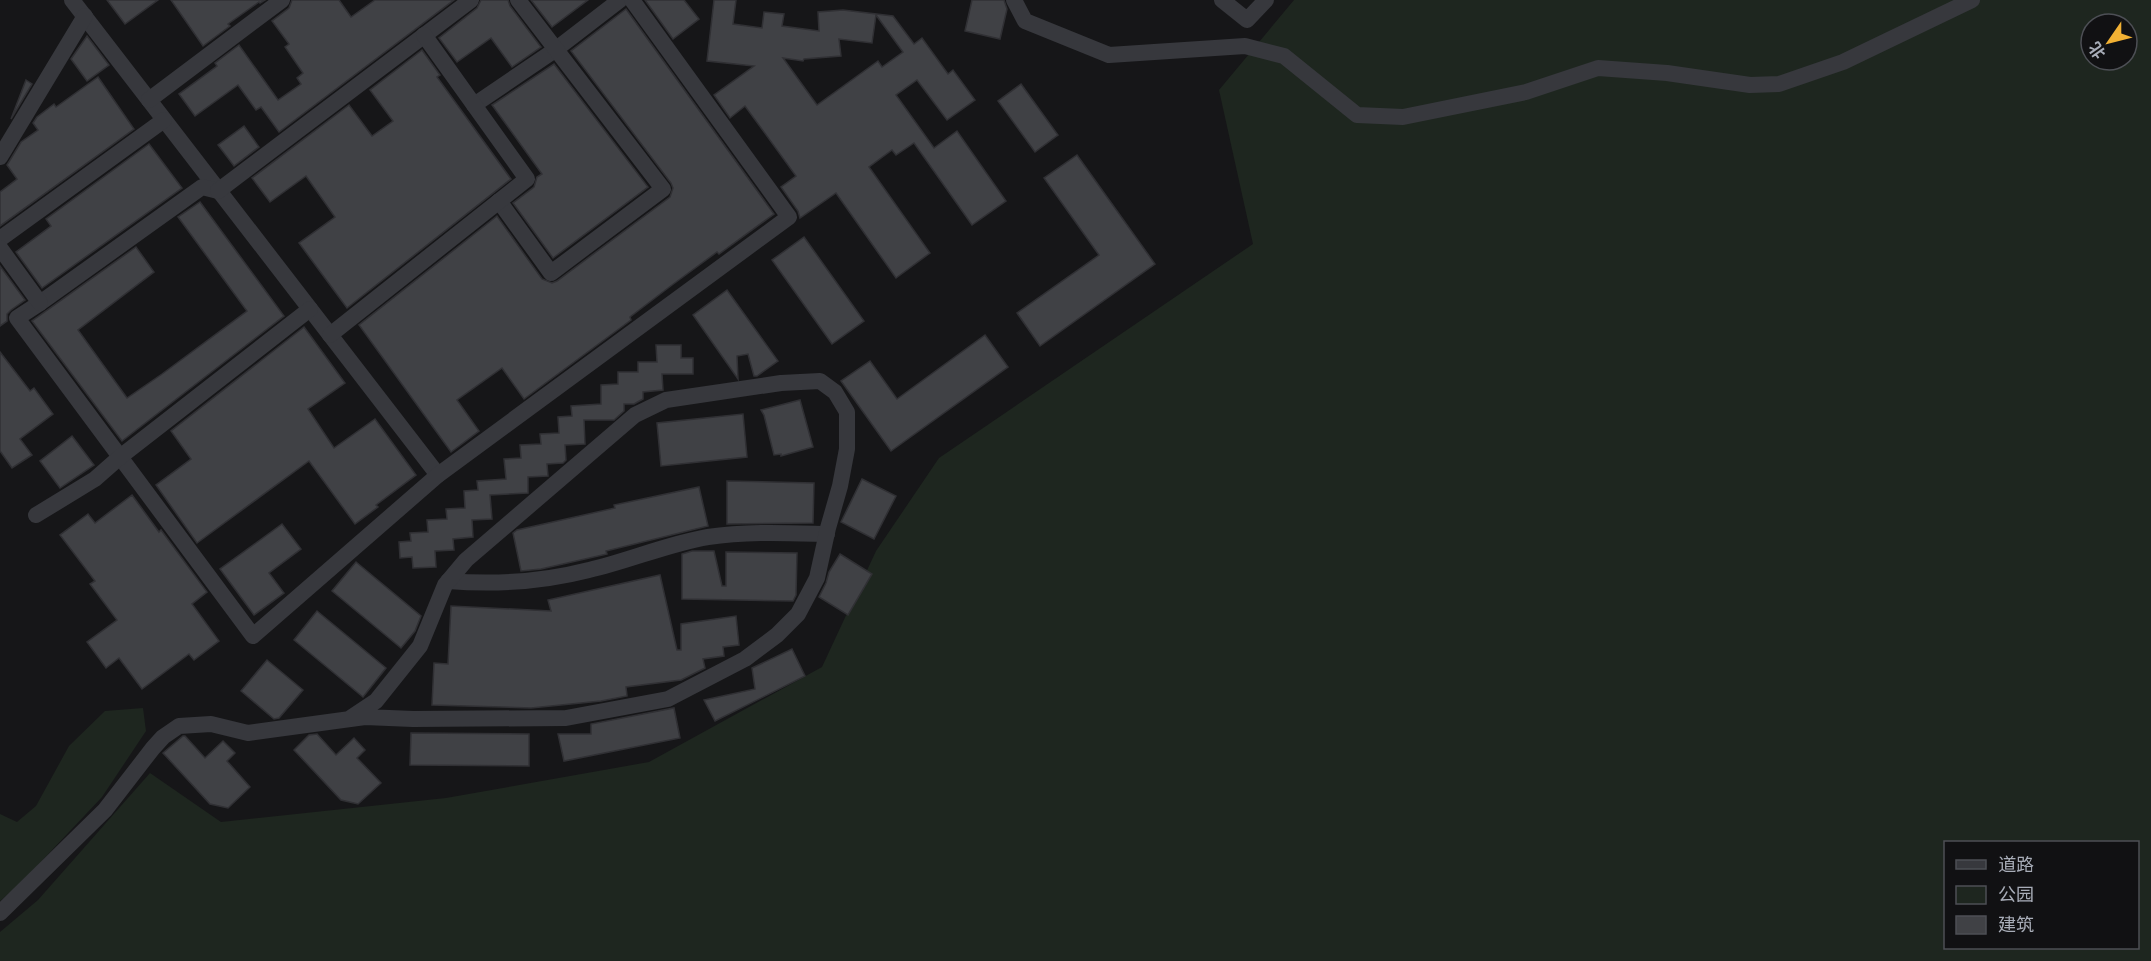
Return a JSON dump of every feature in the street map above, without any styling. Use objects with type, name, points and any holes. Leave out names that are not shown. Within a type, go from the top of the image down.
[{"type":"street","points":[[72,0],[438,475]]},
{"type":"street","points":[[149,100],[282,0]]},
{"type":"street","points":[[218,191],[471,0]]},
{"type":"street","points":[[499,201],[550,273],[663,189],[518,0]]},
{"type":"street","points":[[474,105],[555,50],[620,0]]},
{"type":"street","points":[[218,191],[202,187],[17,318],[253,636],[438,475],[789,217],[632,0]]},
{"type":"street","points":[[1014,0],[1025,21],[1109,55],[1245,46],[1284,56],[1358,115],[1403,117],[1526,92],[1598,68],[1667,73],[1750,85],[1779,84],[1843,62],[1972,0]]},
{"type":"street","points":[[1222,0],[1247,20],[1266,0]]},
{"type":"street","points":[[0,157],[85,16]]},
{"type":"street","points":[[330,335],[527,179],[424,34]]},
{"type":"street","points":[[0,239],[164,120]]},
{"type":"street","points":[[0,248],[40,303]]},
{"type":"street","points":[[36,515],[95,479],[310,309]]},
{"type":"street","points":[[0,914],[105,810],[153,748],[163,737],[179,726],[211,724],[248,733],[365,717],[566,718],[668,699],[745,659],[777,635],[798,614],[817,578],[847,448],[847,412],[835,392],[820,381],[781,383],[666,400],[635,415],[466,560],[448,581],[420,646],[376,701],[349,719]]},
{"type":"street","points":[[448,581],[483,584],[523,582],[589,570],[646,552],[707,537],[737,534],[827,534]]},
{"type":"green space","points":[[1294,0],[2151,0],[2151,961],[0,961],[0,932],[38,900],[150,773],[221,822],[446,798],[649,762],[822,667],[876,551],[939,458],[1253,244],[1219,90]]},
{"type":"green space","points":[[143,708],[146,731],[102,797],[19,885],[0,901],[0,814],[17,822],[36,806],[69,746],[105,711]]},
{"type":"building","points":[[107,0],[158,0],[125,24]]},
{"type":"building","points":[[171,0],[265,0],[228,24],[230,26],[203,46]]},
{"type":"building","points":[[292,0],[339,0],[351,17],[375,0],[454,0],[279,132],[261,107],[256,110],[238,85],[195,116],[179,94],[217,66],[215,63],[239,45],[278,100],[301,84],[297,78],[303,73],[285,47],[289,44],[272,21],[289,8]]},
{"type":"building","points":[[481,0],[508,0],[510,6],[541,47],[512,67],[491,38],[457,62],[439,38],[477,8]]},
{"type":"building","points":[[531,0],[588,0],[552,27]]},
{"type":"building","points":[[645,0],[684,0],[699,19],[673,39]]},
{"type":"building","points":[[714,0],[736,0],[733,24],[762,28],[764,12],[784,14],[782,26],[819,31],[818,12],[843,10],[893,16],[914,44],[922,38],[948,74],[953,70],[975,100],[947,120],[917,80],[896,95],[934,148],[957,131],[1006,201],[972,225],[914,143],[896,155],[892,150],[869,167],[930,253],[896,278],[836,193],[800,218],[798,211],[781,187],[796,176],[745,106],[730,118],[714,95],[754,66],[707,61]],"holes":[[[876,15],[903,52],[882,67],[878,61],[817,105],[783,58],[803,61],[804,59],[841,56],[839,39],[872,43]]]},
{"type":"building","points":[[972,0],[1004,0],[1007,9],[1000,39],[965,31]]},
{"type":"building","points":[[626,9],[774,214],[672,285],[630,317],[631,320],[524,399],[502,368],[457,400],[479,431],[451,452],[359,325],[497,216],[542,279],[552,283],[670,197],[673,188],[671,183],[571,51]]},
{"type":"building","points":[[87,36],[109,65],[87,81],[71,59]]},
{"type":"building","points":[[422,50],[440,75],[437,77],[511,179],[347,308],[299,243],[335,217],[306,176],[270,202],[252,178],[349,105],[372,136],[393,121],[370,90]]},
{"type":"building","points":[[554,64],[648,187],[553,258],[513,203],[534,187],[537,177],[542,174],[492,105]]},
{"type":"building","points":[[98,77],[134,129],[0,226],[0,192],[17,179],[7,165],[21,142],[38,130],[33,123],[54,104],[56,107]]},
{"type":"building","points":[[26,80],[32,84],[11,119]]},
{"type":"building","points":[[1021,84],[1058,135],[1035,152],[998,101]]},
{"type":"building","points":[[244,126],[259,147],[234,166],[218,145]]},
{"type":"building","points":[[149,144],[182,188],[42,288],[16,252],[51,226],[46,219]]},
{"type":"building","points":[[1077,155],[1155,264],[1040,346],[1017,313],[1099,255],[1044,178]]},
{"type":"building","points":[[200,202],[284,316],[122,441],[32,321],[136,247],[154,272],[78,330],[127,398],[162,374],[247,311],[178,217]]},
{"type":"building","points":[[804,237],[864,321],[832,344],[772,260]]},
{"type":"building","points":[[0,266],[25,300],[7,314],[7,321],[0,326]]},
{"type":"building","points":[[727,290],[778,361],[757,376],[754,376],[748,354],[737,356],[738,379],[693,315]]},
{"type":"building","points":[[304,327],[345,383],[308,409],[334,448],[375,419],[416,475],[355,524],[309,461],[197,543],[156,485],[191,459],[171,431]]},
{"type":"building","points":[[985,335],[1008,367],[891,451],[841,381],[870,361],[897,399]]},
{"type":"building","points":[[656,345],[681,345],[681,358],[693,358],[693,374],[662,374],[663,390],[643,392],[643,399],[634,404],[624,404],[624,411],[614,420],[584,420],[585,444],[565,445],[566,460],[563,463],[547,464],[548,476],[528,477],[528,493],[490,495],[492,519],[472,520],[473,537],[453,539],[454,550],[435,551],[436,567],[413,568],[412,557],[400,558],[399,542],[411,541],[410,533],[428,532],[427,520],[447,519],[446,509],[465,508],[464,491],[478,490],[477,481],[506,479],[504,459],[521,458],[520,445],[541,444],[540,434],[559,433],[558,417],[572,416],[571,406],[601,404],[601,385],[618,384],[618,372],[638,372],[638,362],[657,362]]},
{"type":"building","points":[[0,352],[30,391],[34,388],[53,414],[20,439],[32,455],[12,468],[0,451]]},
{"type":"building","points":[[800,400],[813,447],[781,456],[781,454],[774,455],[761,410]]},
{"type":"building","points":[[743,414],[747,457],[661,466],[657,423]]},
{"type":"building","points":[[72,436],[94,465],[60,488],[40,461]]},
{"type":"building","points":[[862,479],[896,496],[874,539],[841,522]]},
{"type":"building","points":[[727,481],[814,483],[813,523],[727,524]]},
{"type":"building","points":[[699,487],[708,526],[606,551],[607,554],[541,569],[521,571],[513,533],[517,530],[615,508],[614,505]]},
{"type":"building","points":[[132,495],[207,592],[192,604],[219,641],[194,660],[189,654],[142,689],[119,658],[106,668],[87,642],[117,620],[90,584],[95,581],[60,535],[88,514],[95,523]]},
{"type":"building","points":[[282,524],[301,549],[269,573],[284,593],[254,615],[220,569]]},
{"type":"building","points":[[692,551],[714,551],[722,586],[726,586],[726,552],[797,553],[796,595],[793,601],[682,599],[682,554]]},
{"type":"building","points":[[840,554],[872,574],[848,615],[819,597],[829,572]]},
{"type":"building","points":[[356,562],[421,616],[415,631],[401,648],[332,591]]},
{"type":"building","points":[[660,575],[677,650],[681,650],[681,624],[736,616],[739,645],[723,647],[724,656],[703,659],[705,668],[681,680],[626,687],[627,696],[531,708],[432,705],[434,663],[448,664],[451,606],[551,611],[548,600]]},
{"type":"building","points":[[317,611],[386,668],[363,697],[294,640]]},
{"type":"building","points":[[792,649],[805,676],[715,721],[704,700],[755,689],[752,668]]},
{"type":"building","points":[[267,660],[303,690],[279,718],[274,719],[241,691]]},
{"type":"building","points":[[674,708],[680,738],[564,761],[558,734],[591,734],[591,724]]},
{"type":"building","points":[[411,733],[529,734],[529,766],[410,765]]},
{"type":"building","points":[[317,734],[336,755],[354,738],[365,750],[357,758],[381,783],[358,804],[341,800],[294,750],[309,735]]},
{"type":"building","points":[[183,736],[205,758],[223,741],[235,753],[227,761],[250,787],[228,808],[210,804],[163,753]]}]
